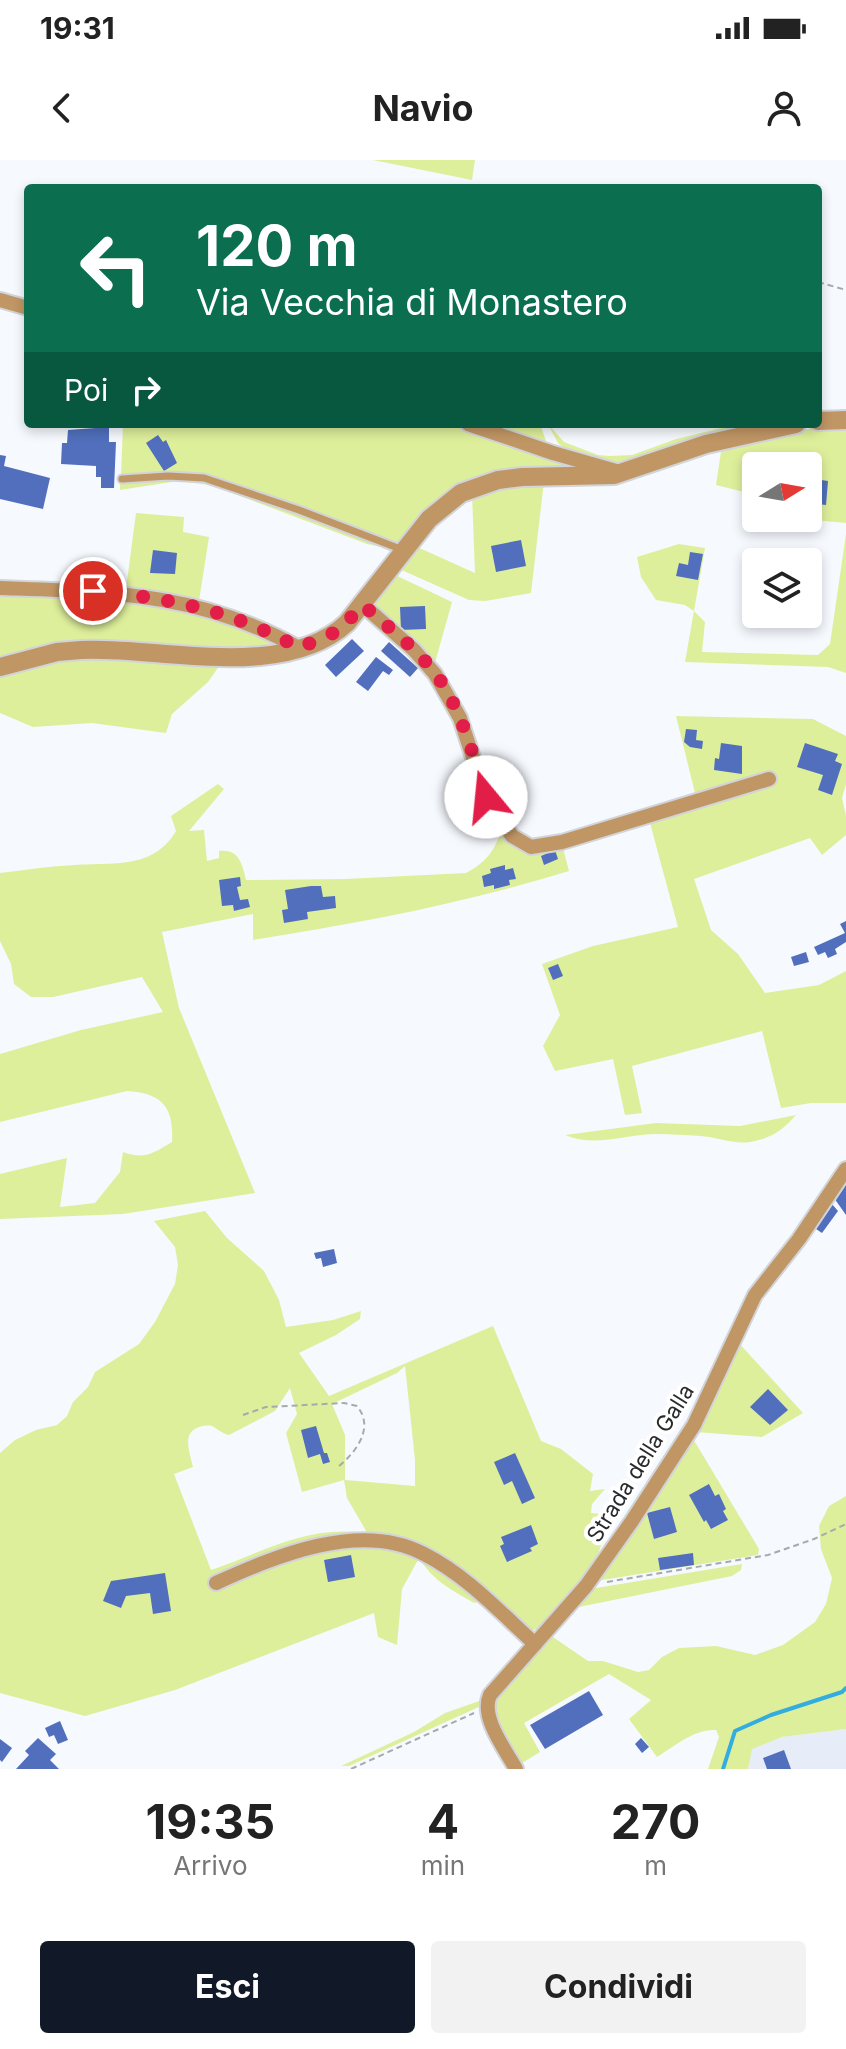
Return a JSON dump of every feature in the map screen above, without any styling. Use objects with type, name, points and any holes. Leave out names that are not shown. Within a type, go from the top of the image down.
[{"type":"street","points":[[0,300],[24,307]]},
{"type":"street","points":[[822,421],[846,420]]},
{"type":"street","points":[[480,428],[543,450],[624,472]]},
{"type":"street","points":[[0,667],[45,655],[81,650],[232,658],[299,648],[338,631],[363,605],[436,512],[455,496],[474,487],[513,477],[598,477],[624,472],[706,444],[778,428]]},
{"type":"street","points":[[0,588],[93,591],[183,602],[251,623],[299,648]]},
{"type":"street","points":[[363,605],[430,666],[460,718],[489,803],[512,836],[525,845],[541,847],[576,838],[769,779]]},
{"type":"street","name":"Strada della Galla","points":[[487,1707],[493,1691],[586,1586],[691,1431],[755,1295],[799,1239],[846,1169]]},
{"type":"street","points":[[216,1583],[268,1561],[317,1547],[366,1541],[402,1545],[422,1553],[455,1575],[535,1644]]},
{"type":"street","points":[[487,1707],[488,1716],[516,1769]]},
{"type":"lane","points":[[122,479],[182,475],[204,478],[405,551]]},
{"type":"path","points":[[822,283],[846,290]]},
{"type":"path","points":[[243,1415],[266,1407],[344,1403],[357,1406],[364,1421],[362,1437],[351,1456],[338,1467]]},
{"type":"path","points":[[586,1586],[757,1558],[792,1548],[846,1524]]},
{"type":"path","points":[[351,1769],[487,1707]]},
{"type":"shaded area","points":[[846,1729],[846,1769],[748,1769],[751,1749],[782,1737]]},
{"type":"green space","points":[[373,160],[475,160],[472,180]]},
{"type":"green space","points":[[846,426],[846,523],[822,521],[822,452],[742,452],[742,492],[716,485],[722,445]]},
{"type":"green space","points":[[123,428],[464,428],[601,471],[509,473],[399,544],[205,474],[169,472],[121,476]]},
{"type":"green space","points":[[495,428],[541,428],[546,441],[543,443]]},
{"type":"green space","points":[[550,428],[564,442],[598,455],[632,455],[676,439],[721,428],[753,428],[621,466],[569,452],[558,443]]},
{"type":"green space","points":[[168,478],[202,480],[387,548],[367,544],[211,485],[178,481],[120,490],[120,482]]},
{"type":"green space","points":[[544,481],[531,593],[485,601],[469,600],[397,568],[415,546],[475,573],[472,493]]},
{"type":"green space","points":[[136,513],[184,517],[183,532],[209,537],[199,601],[126,589]]},
{"type":"green space","points":[[846,534],[846,673],[828,667],[685,662],[694,611],[705,622],[702,652],[818,655],[830,644]]},
{"type":"green space","points":[[679,544],[705,548],[694,611],[685,605],[656,600],[641,577],[637,557]]},
{"type":"green space","points":[[393,574],[452,602],[434,666],[370,605]]},
{"type":"green space","points":[[0,592],[93,595],[192,608],[287,647],[222,654],[0,662]]},
{"type":"green space","points":[[71,656],[222,662],[208,682],[172,714],[166,733],[92,723],[33,727],[0,713],[0,671]]},
{"type":"green space","points":[[676,716],[813,719],[846,736],[846,784],[842,798],[846,835],[822,855],[810,838],[694,879],[711,930],[738,954],[765,993],[819,985],[846,971],[846,1103],[811,1103],[781,1108],[762,1031],[632,1066],[642,1113],[625,1115],[613,1059],[555,1071],[543,1046],[560,1015],[542,964],[593,946],[678,927],[650,823],[776,781],[774,773],[696,797]]},
{"type":"green space","points":[[218,784],[224,789],[189,831],[204,830],[207,861],[219,858],[219,851],[235,855],[246,880],[466,873],[489,855],[502,829],[528,850],[563,848],[569,871],[412,911],[253,940],[253,914],[162,932],[179,1008],[255,1193],[123,1214],[0,1219],[0,1174],[67,1158],[60,1207],[95,1203],[120,1172],[123,1152],[143,1155],[154,1152],[172,1142],[172,1130],[164,1104],[150,1095],[127,1091],[0,1122],[0,1054],[81,1030],[163,1012],[142,977],[53,997],[31,997],[14,984],[11,964],[0,941],[0,873],[131,862],[144,858],[167,844],[176,831],[171,816]]},
{"type":"green space","points":[[796,1115],[773,1135],[748,1142],[673,1134],[599,1140],[565,1135],[656,1123],[740,1126]]},
{"type":"green space","points":[[205,1211],[227,1238],[264,1271],[279,1300],[286,1327],[333,1320],[361,1311],[360,1319],[299,1353],[329,1396],[493,1326],[541,1441],[561,1449],[593,1474],[590,1491],[605,1489],[592,1504],[591,1513],[603,1514],[615,1500],[634,1489],[607,1527],[595,1564],[541,1628],[529,1631],[474,1581],[427,1549],[402,1540],[369,1536],[347,1498],[344,1480],[302,1492],[286,1433],[297,1414],[290,1388],[275,1411],[229,1435],[212,1426],[199,1427],[190,1434],[188,1444],[193,1467],[174,1474],[211,1570],[298,1538],[335,1532],[354,1532],[356,1536],[319,1541],[266,1557],[214,1578],[218,1587],[317,1552],[369,1546],[395,1549],[420,1558],[480,1601],[474,1603],[444,1584],[430,1573],[419,1558],[402,1589],[397,1645],[378,1637],[374,1613],[175,1690],[85,1716],[0,1693],[0,1453],[15,1440],[57,1425],[88,1387],[95,1372],[139,1344],[155,1322],[175,1284],[178,1265],[175,1247],[154,1221]],"holes":[[[405,1366],[415,1486],[345,1480],[345,1435],[332,1404],[397,1373]]]},
{"type":"green space","points":[[737,1341],[803,1413],[762,1437],[696,1432]]},
{"type":"green space","points":[[692,1437],[759,1549],[758,1555],[596,1581]]},
{"type":"green space","points":[[846,1496],[846,1729],[782,1737],[752,1749],[748,1769],[708,1769],[719,1737],[716,1730],[692,1735],[657,1757],[629,1719],[651,1700],[609,1674],[524,1723],[540,1752],[519,1765],[492,1713],[498,1692],[550,1635],[588,1661],[603,1661],[638,1672],[649,1670],[662,1657],[679,1648],[716,1646],[755,1655],[783,1645],[815,1622],[826,1604],[832,1578],[821,1549],[819,1526],[829,1506]]},
{"type":"green space","points":[[742,1564],[741,1570],[732,1576],[574,1608],[590,1589]]},
{"type":"green space","points":[[482,1700],[481,1706],[349,1766],[341,1766],[414,1732],[445,1713]]},
{"type":"building","points":[[109,428],[109,442],[116,442],[114,488],[101,488],[101,477],[96,477],[96,466],[61,464],[62,443],[67,443],[68,430]]},
{"type":"building","points":[[158,435],[163,442],[166,440],[177,463],[164,471],[146,443]]},
{"type":"building","points":[[0,455],[6,456],[4,466],[50,478],[43,509],[0,499]]},
{"type":"building","points":[[822,480],[828,481],[826,505],[822,505]]},
{"type":"building","points":[[521,540],[526,566],[496,572],[491,546]]},
{"type":"building","points":[[153,550],[177,553],[175,574],[150,573]]},
{"type":"building","points":[[690,552],[703,554],[698,580],[676,576],[679,563],[688,565]]},
{"type":"building","points":[[425,606],[426,629],[401,630],[400,607]]},
{"type":"building","points":[[352,639],[364,651],[336,677],[325,665]]},
{"type":"building","points":[[389,642],[418,668],[410,677],[381,651]]},
{"type":"building","points":[[376,657],[393,670],[389,675],[383,671],[368,691],[356,682]]},
{"type":"building","points":[[686,729],[697,730],[696,740],[703,741],[702,749],[690,747],[684,742]]},
{"type":"building","points":[[721,743],[742,746],[742,774],[714,770]]},
{"type":"building","points":[[805,743],[838,754],[835,761],[842,764],[832,795],[818,790],[823,775],[797,767]]},
{"type":"building","points":[[555,850],[558,859],[544,865],[541,856]]},
{"type":"building","points":[[505,865],[505,870],[513,868],[516,879],[509,880],[510,885],[494,889],[494,885],[484,887],[482,876],[491,873],[490,869]]},
{"type":"building","points":[[240,877],[241,886],[237,887],[240,900],[248,899],[250,907],[234,911],[233,905],[222,906],[219,880]]},
{"type":"building","points":[[321,886],[323,897],[335,896],[336,908],[307,912],[308,919],[284,923],[282,910],[288,909],[285,890]]},
{"type":"building","points":[[846,921],[846,942],[835,949],[837,954],[828,958],[825,952],[818,955],[814,947],[845,933],[840,924]]},
{"type":"building","points":[[806,952],[809,962],[794,966],[791,957]]},
{"type":"building","points":[[558,964],[563,976],[553,980],[548,968]]},
{"type":"building","points":[[846,1183],[846,1215],[834,1198]]},
{"type":"building","points":[[831,1203],[838,1211],[822,1233],[813,1227]]},
{"type":"building","points":[[334,1249],[337,1263],[323,1267],[321,1258],[316,1259],[314,1253]]},
{"type":"building","points":[[768,1389],[788,1410],[770,1425],[750,1407]]},
{"type":"building","points":[[316,1426],[330,1462],[323,1464],[320,1454],[308,1458],[301,1430]]},
{"type":"building","points":[[515,1453],[535,1498],[522,1504],[512,1481],[504,1485],[494,1462]]},
{"type":"building","points":[[709,1484],[715,1496],[719,1494],[728,1520],[711,1529],[689,1495]]},
{"type":"building","points":[[670,1507],[677,1532],[654,1539],[647,1513]]},
{"type":"building","points":[[531,1525],[538,1544],[530,1548],[532,1551],[507,1562],[500,1546],[504,1544],[501,1537]]},
{"type":"building","points":[[693,1553],[694,1565],[660,1570],[658,1558]]},
{"type":"building","points":[[351,1555],[355,1577],[328,1582],[324,1560]]},
{"type":"building","points":[[165,1573],[171,1611],[153,1614],[150,1593],[126,1596],[121,1608],[103,1601],[111,1581]]},
{"type":"building","points":[[589,1691],[603,1715],[545,1749],[530,1725]]},
{"type":"building","points":[[60,1721],[68,1740],[58,1744],[54,1735],[49,1737],[45,1728]]},
{"type":"building","points":[[38,1738],[56,1754],[50,1760],[59,1769],[16,1769],[29,1755],[25,1751]]},
{"type":"building","points":[[641,1738],[649,1747],[642,1753],[635,1744]]},
{"type":"building","points":[[0,1739],[12,1748],[2,1762],[0,1760]]},
{"type":"building","points":[[784,1750],[791,1769],[767,1769],[763,1758]]},
{"type":"waterway","points":[[723,1769],[735,1731],[846,1688]]},
{"type":"route","points":[[93,591],[192,604],[251,623],[299,648],[338,631],[363,605],[425,660],[435,674],[460,718],[486,797]]}]
